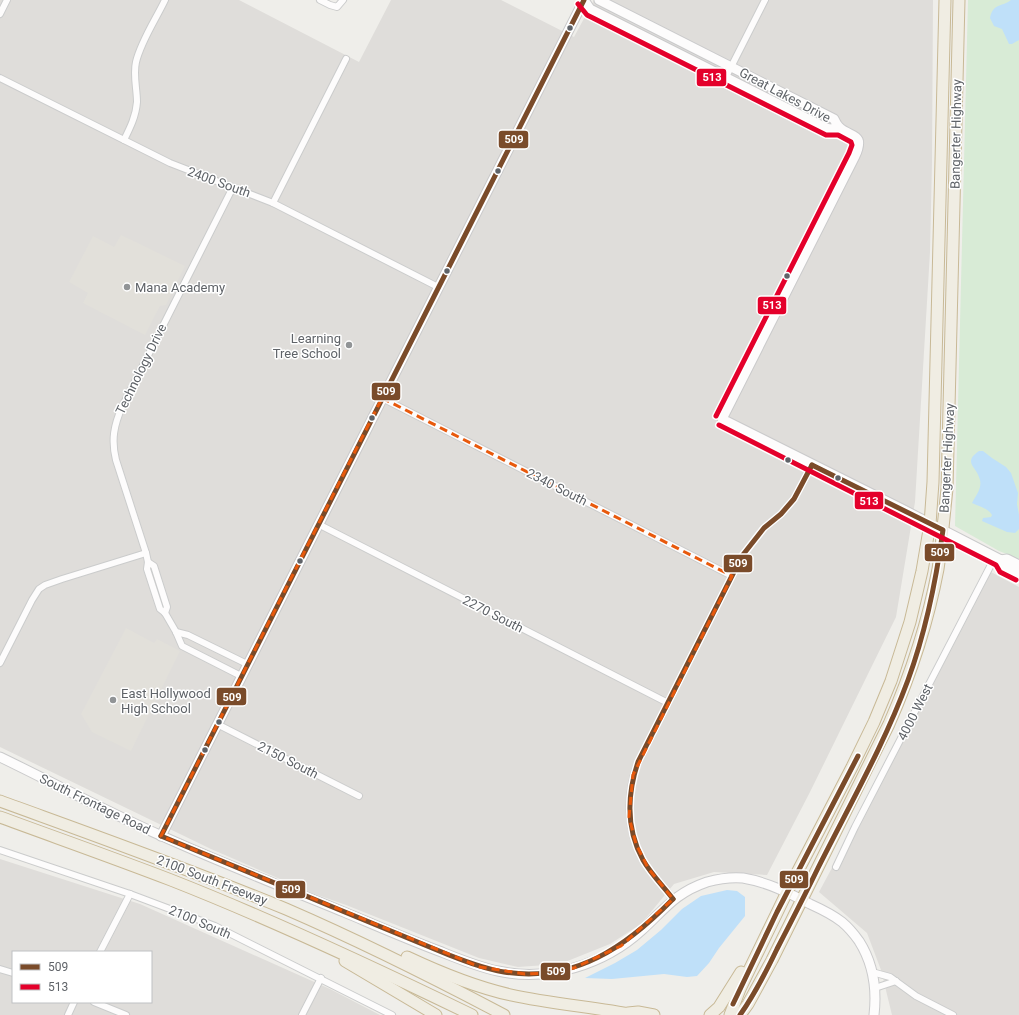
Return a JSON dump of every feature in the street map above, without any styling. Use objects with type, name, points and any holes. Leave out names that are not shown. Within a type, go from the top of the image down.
[{"type":"highway","name":"Bangerter Highway","points":[[730,1015],[740,989],[777,912],[866,740],[891,681],[906,639],[917,596],[930,524],[934,462],[945,0]]},
{"type":"highway","name":"Bangerter Highway","points":[[741,1014],[765,974],[875,756],[910,674],[932,596],[938,568],[947,489],[959,0]]},
{"type":"highway","name":"2100 South Freeway","points":[[0,801],[194,872],[286,909],[350,938],[504,1015]]},
{"type":"highway","name":"2100 South Freeway","points":[[0,818],[171,880],[320,943],[472,1015]]},
{"type":"highway","points":[[710,1015],[724,1000],[777,912]]},
{"type":"highway","points":[[350,938],[405,956],[444,974],[481,987],[512,995],[630,1014],[638,1012],[654,1015]]},
{"type":"highway","points":[[320,943],[350,964],[436,1015]]},
{"type":"street","points":[[0,14],[7,0]]},
{"type":"street","points":[[124,140],[133,121],[136,108],[135,76],[138,56],[165,0]]},
{"type":"street","points":[[320,0],[333,7],[337,7],[343,0]]},
{"type":"street","points":[[160,836],[584,0]]},
{"type":"street","name":"Great Lakes Drive","points":[[584,0],[590,9],[829,129],[839,128],[853,134],[858,141],[858,148],[855,156],[722,419],[812,465]]},
{"type":"street","name":"Great Lakes Drive","points":[[599,0],[834,119],[839,128]]},
{"type":"street","points":[[726,77],[765,0]]},
{"type":"street","points":[[273,203],[346,59]]},
{"type":"street","name":"2400 South","points":[[0,78],[170,163],[273,203],[438,287]]},
{"type":"street","name":"Technology Drive","points":[[233,187],[122,407],[114,426],[113,435],[114,453],[148,562],[154,566],[167,607],[165,613],[182,646],[241,676]]},
{"type":"street","name":"2340 South","points":[[382,398],[732,576]]},
{"type":"street","points":[[673,899],[648,868],[636,844],[631,829],[629,802],[633,775],[638,762],[732,576],[748,548],[764,528],[781,514],[794,499],[812,465],[998,558],[1019,565]]},
{"type":"street","name":"2270 South","points":[[318,524],[668,703]]},
{"type":"street","points":[[0,663],[39,589],[62,579],[146,553]]},
{"type":"street","points":[[998,558],[1004,566],[1019,574]]},
{"type":"street","name":"4000 West","points":[[836,867],[861,815],[998,558]]},
{"type":"street","points":[[176,632],[188,635],[247,664]]},
{"type":"street","name":"2150 South","points":[[217,724],[359,796]]},
{"type":"street","name":"South Frontage Road","points":[[0,757],[160,836],[415,942],[480,967],[501,972],[525,974],[549,973],[574,968],[598,959],[621,946],[640,932],[673,899],[690,889],[710,881],[740,878],[758,881],[787,892],[829,914],[842,922],[852,931],[860,942],[872,972],[876,999],[874,1015]]},
{"type":"street","name":"2100 South","points":[[0,850],[130,894],[215,926],[392,1015]]},
{"type":"street","points":[[101,951],[130,894]]},
{"type":"street","points":[[0,969],[12,973]]},
{"type":"street","points":[[872,972],[890,977],[906,987],[916,996],[953,1015]]},
{"type":"street","points":[[302,1015],[321,978]]},
{"type":"street","points":[[875,988],[896,981]]},
{"type":"street","points":[[68,1015],[74,1003]]},
{"type":"street","points":[[96,1003],[126,1015]]},
{"type":"highlighted area","points":[[382,398],[732,576],[633,775],[629,817],[636,844],[648,868],[673,899],[621,946],[574,968],[549,973],[525,974],[480,967],[161,836]]},
{"type":"shaded area","points":[[0,0],[239,0],[359,62],[391,0],[501,0],[574,37],[594,0],[933,0],[930,252],[915,502],[896,617],[810,792],[767,875],[714,872],[674,884],[641,924],[610,944],[560,964],[518,967],[479,958],[312,893],[211,849],[0,747]]},
{"type":"shaded area","name":"Mana Academy","points":[[121,235],[185,266],[166,305],[160,306],[145,335],[83,303],[88,293],[69,282],[93,236],[114,247]]},
{"type":"shaded area","points":[[991,572],[1019,587],[1019,1015],[892,1015],[881,970],[867,933],[819,892]]},
{"type":"shaded area","name":"East Hollywood High School","points":[[126,628],[154,643],[157,639],[180,651],[131,751],[92,732],[81,714]]},
{"type":"shaded area","points":[[0,859],[140,904],[330,989],[380,1015],[0,1015]]},
{"type":"green space","points":[[968,0],[1019,0],[1019,559],[999,551],[955,526]]},
{"type":"water","points":[[1011,0],[1019,0],[1019,40],[1009,44],[1002,29],[994,26],[990,18],[993,10]]},
{"type":"water","points":[[979,451],[983,451],[1006,467],[1011,473],[1018,493],[1017,504],[1019,529],[1015,533],[1007,532],[982,521],[983,518],[991,517],[992,515],[985,509],[972,503],[978,492],[980,480],[971,462],[974,455]]},
{"type":"water","points":[[727,890],[737,891],[745,897],[745,916],[709,963],[697,976],[687,977],[664,974],[612,979],[585,978],[637,950],[661,930],[682,909],[701,896]]},
{"type":"transit line","name":"509","points":[[161,836],[584,0]]},
{"type":"transit line","name":"513","points":[[578,4],[587,15],[826,135],[838,135],[851,142],[852,145],[849,153],[716,416]]},
{"type":"transit line","name":"513","points":[[719,425],[996,565],[1000,572],[1016,580]]},
{"type":"transit line","name":"509","points":[[673,899],[653,875],[637,848],[631,824],[630,812],[630,799],[634,774],[638,762],[742,556],[764,528],[781,514],[794,499],[812,465]]},
{"type":"transit line","name":"509","points":[[740,1015],[751,999],[866,775],[899,704],[914,662],[925,624],[934,587],[943,530],[812,465]]},
{"type":"transit line","name":"509","points":[[733,1004],[777,912],[858,756]]},
{"type":"transit line","name":"509","points":[[161,836],[469,963],[504,972],[530,974],[554,972],[598,958],[637,932],[673,899]]},
{"type":"place","name":"Mana Academy","points":[[127,287]]},
{"type":"place","name":"Learning Tree School","points":[[349,345]]},
{"type":"place","name":"East Hollywood High School","points":[[113,700]]}]
